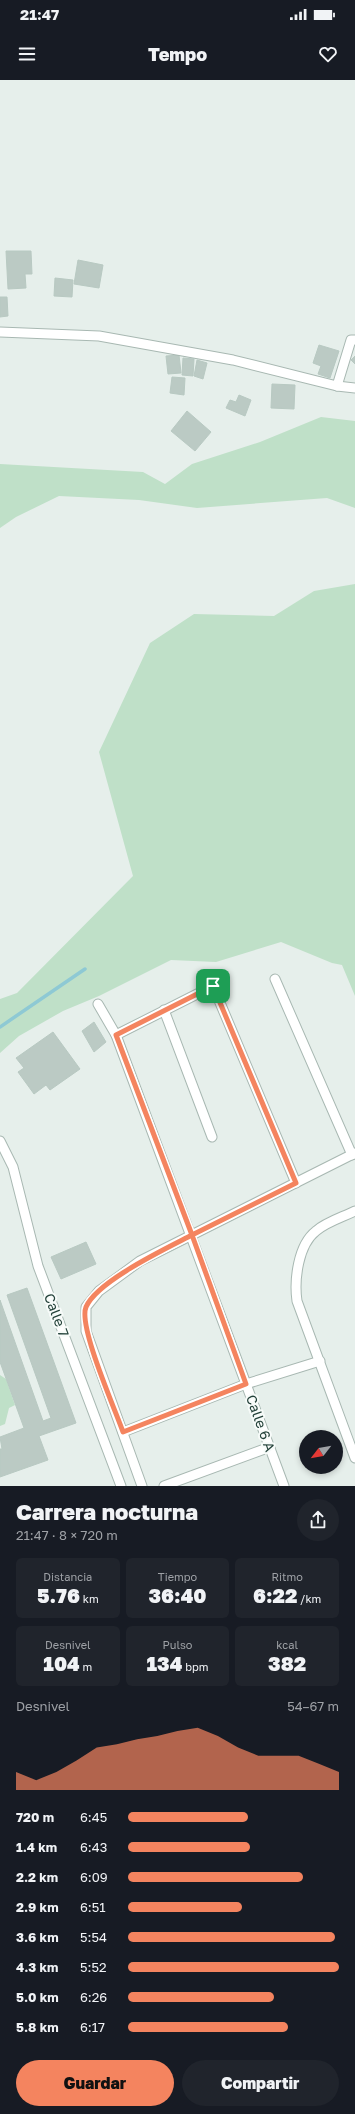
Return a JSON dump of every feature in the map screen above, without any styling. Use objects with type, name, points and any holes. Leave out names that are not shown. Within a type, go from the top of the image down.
[{"type":"street","points":[[0,332],[99,336],[233,360],[337,386],[355,388]]},
{"type":"street","points":[[337,386],[351,340],[355,340]]},
{"type":"street","points":[[142,1486],[86,1330],[86,1307],[99,1291],[140,1261],[353,1154],[275,979]]},
{"type":"street","points":[[116,1035],[213,986],[296,1183]]},
{"type":"street","name":"Calle 6 A","points":[[98,1004],[116,1035],[192,1235],[284,1486]]},
{"type":"street","points":[[164,1010],[212,1137]]},
{"type":"street","name":"Calle 7","points":[[0,1141],[13,1167],[38,1266],[122,1486]]},
{"type":"street","points":[[355,1211],[315,1231],[299,1262],[296,1278],[297,1301],[355,1458]]},
{"type":"street","points":[[123,1432],[246,1384],[320,1361]]},
{"type":"street","points":[[164,1486],[270,1447]]},
{"type":"green space","points":[[321,417],[355,421],[355,508],[327,498],[197,508],[139,500],[59,496],[16,517],[0,528],[0,464],[143,472],[165,484],[192,464],[260,442]]},
{"type":"green space","points":[[355,584],[355,996],[342,965],[332,963],[281,942],[216,962],[171,960],[99,996],[63,1011],[19,1036],[0,1053],[0,999],[17,993],[133,876],[99,752],[150,643],[194,614],[274,616],[314,591]]},
{"type":"green space","points":[[0,1375],[6,1379],[15,1405],[9,1408],[5,1424],[0,1426]]},
{"type":"building","points":[[6,251],[31,251],[32,274],[25,274],[26,288],[8,289]]},
{"type":"building","points":[[78,260],[103,265],[99,288],[74,284]]},
{"type":"building","points":[[55,278],[73,280],[72,297],[54,296]]},
{"type":"building","points":[[0,297],[7,297],[8,316],[0,317]]},
{"type":"building","points":[[319,345],[339,351],[330,378],[318,374],[321,366],[313,363]]},
{"type":"building","points":[[179,355],[181,373],[168,374],[166,356]]},
{"type":"building","points":[[355,356],[355,364],[351,360]]},
{"type":"building","points":[[183,358],[194,359],[193,376],[182,375]]},
{"type":"building","points":[[197,360],[207,363],[203,379],[194,376]]},
{"type":"building","points":[[172,377],[185,378],[184,395],[170,393]]},
{"type":"building","points":[[272,384],[295,385],[294,409],[271,408]]},
{"type":"building","points":[[239,395],[251,400],[245,416],[226,408],[230,400],[236,402]]},
{"type":"building","points":[[187,411],[211,432],[195,451],[171,431]]},
{"type":"building","points":[[94,1022],[106,1042],[94,1052],[82,1031]]},
{"type":"building","points":[[53,1032],[80,1069],[50,1090],[46,1085],[34,1094],[18,1072],[24,1068],[16,1058]]},
{"type":"building","points":[[86,1242],[96,1264],[61,1279],[51,1257]]},
{"type":"building","points":[[27,1288],[76,1423],[39,1436],[48,1460],[0,1477],[0,1449],[2,1449],[0,1437],[24,1428],[0,1362],[0,1300],[43,1421],[51,1418],[7,1295]]},
{"type":"waterway","points":[[0,1027],[85,969]]},
{"type":"route","points":[[213,986],[116,1035],[192,1235],[140,1261],[99,1291],[86,1307],[86,1330],[123,1432],[246,1384],[192,1235],[296,1183],[213,986]]}]
